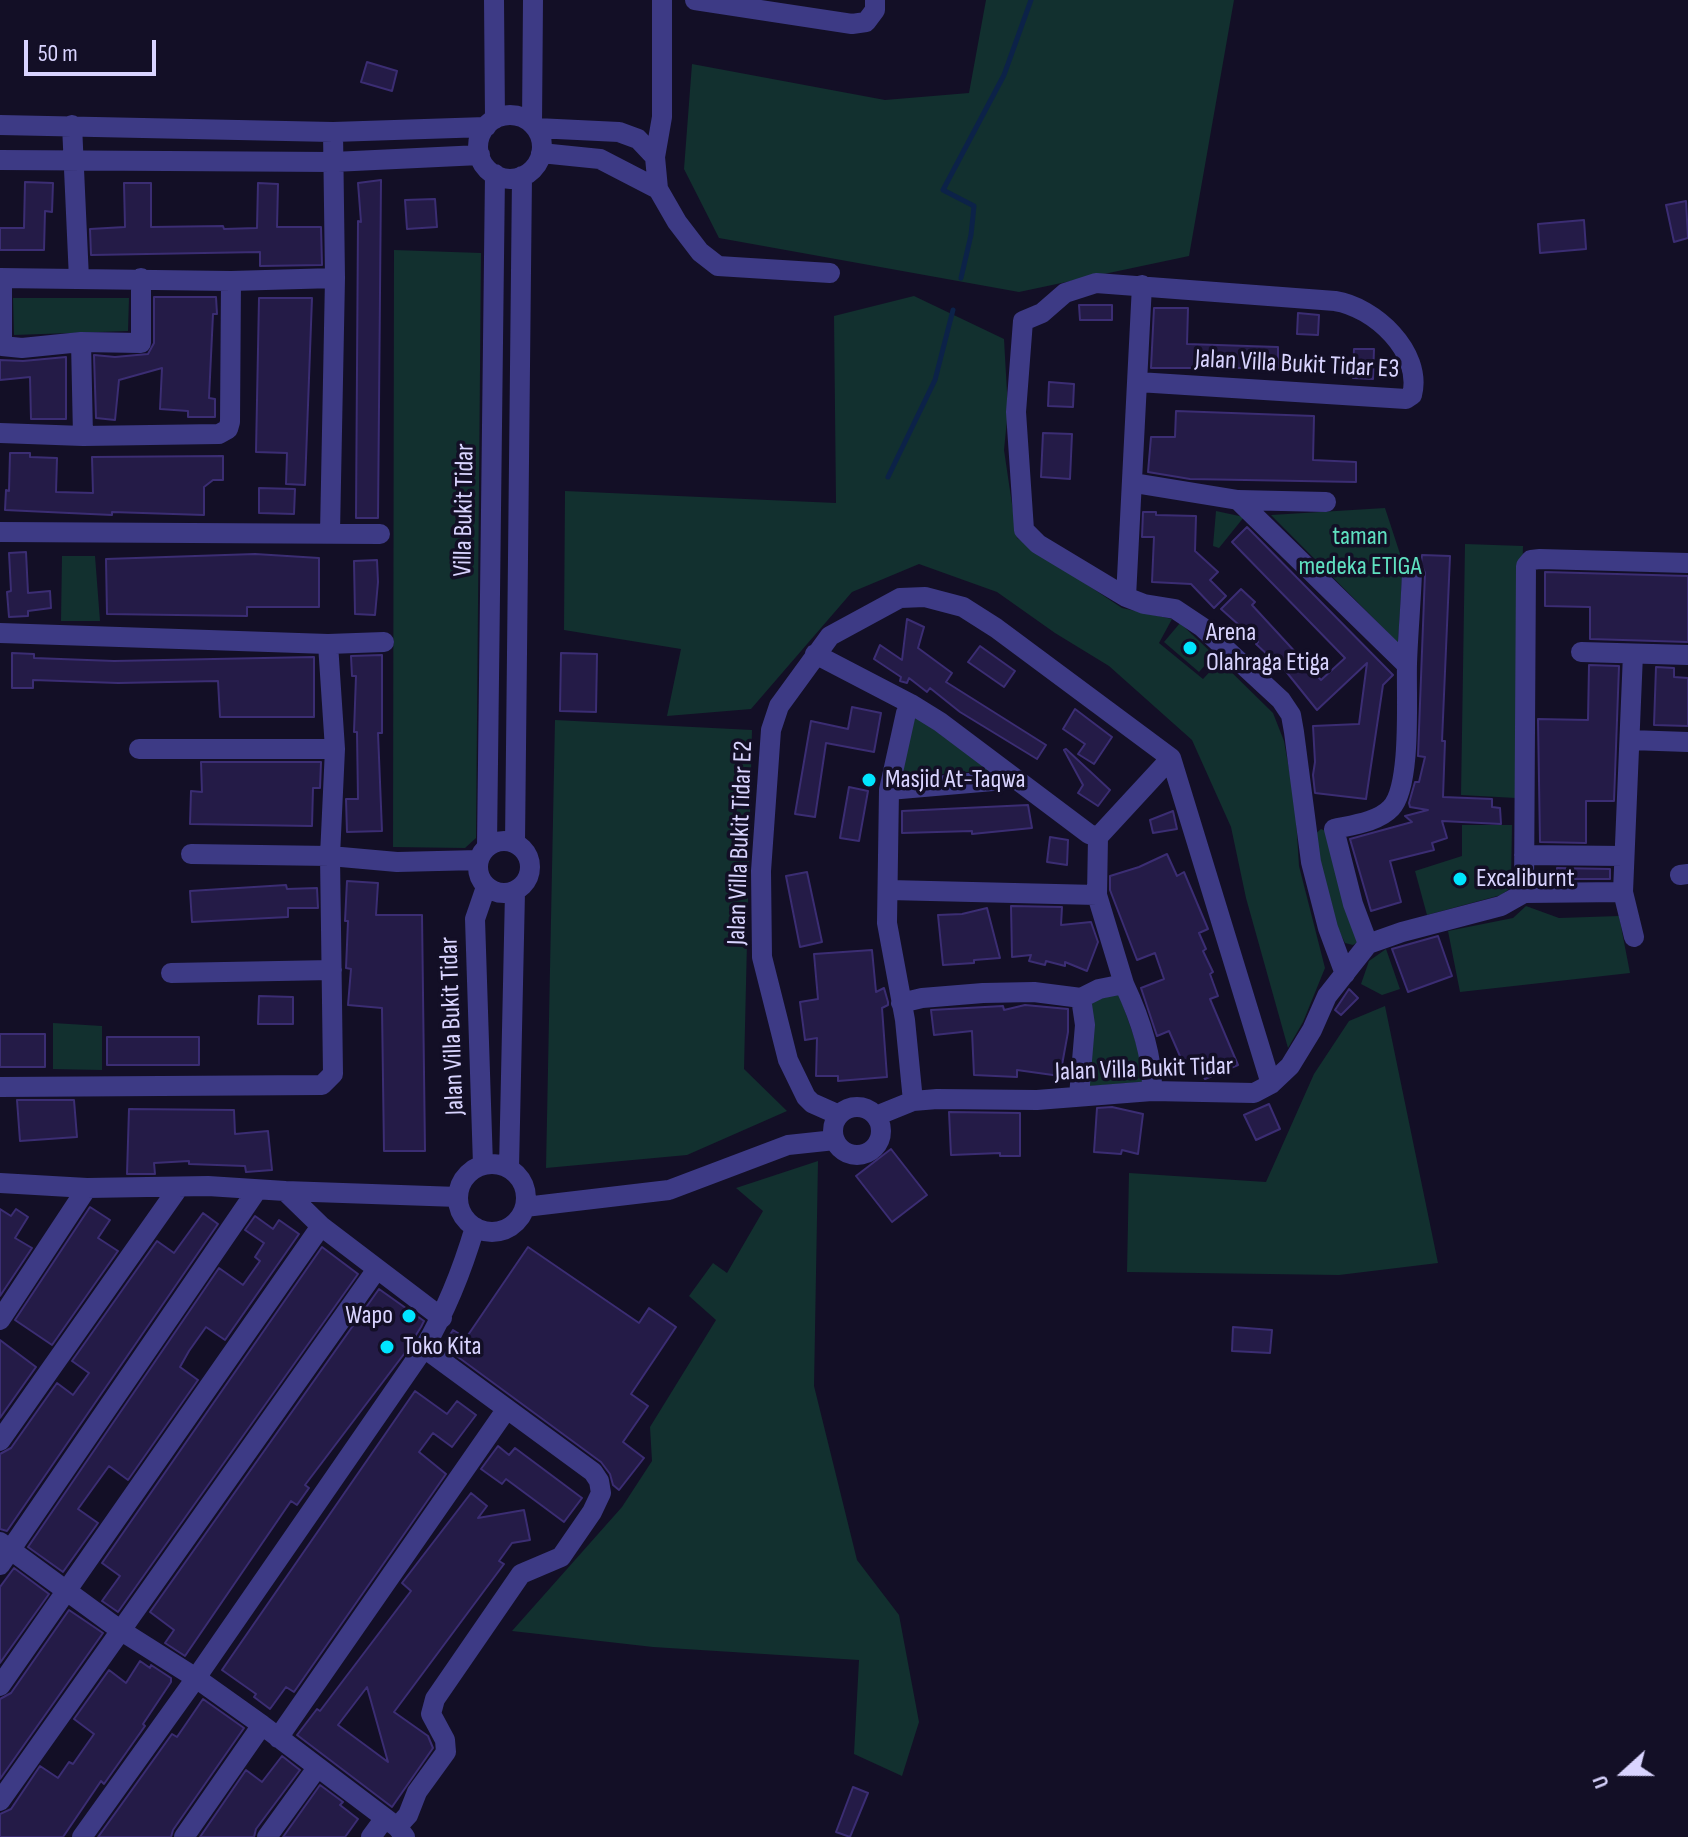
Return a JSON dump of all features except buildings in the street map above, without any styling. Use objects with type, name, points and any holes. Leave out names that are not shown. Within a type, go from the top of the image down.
[{"type":"street","points":[[494,0],[491,123],[479,140],[480,155],[484,165],[507,179],[522,176],[535,167],[541,153],[541,141],[534,126],[533,0]]},
{"type":"street","points":[[649,185],[662,117],[662,0]]},
{"type":"street","points":[[695,0],[807,8],[852,24],[866,22],[875,10],[875,0]]},
{"type":"street","points":[[0,125],[333,132],[491,123],[511,115],[534,126],[619,132],[638,139],[655,157]]},
{"type":"street","points":[[72,125],[79,279]]},
{"type":"street","points":[[330,533],[335,278],[333,132]]},
{"type":"street","points":[[541,153],[600,159],[649,185],[700,252],[718,266],[830,273]]},
{"type":"street","points":[[0,160],[333,162],[480,155]]},
{"type":"street","name":"Villa Bukit Tidar","points":[[483,853],[495,174]]},
{"type":"street","name":"Villa Bukit Tidar","points":[[515,843],[522,176]]},
{"type":"street","points":[[141,278],[141,343],[81,342],[22,348],[2,346],[1,278],[141,278],[231,281],[335,278]]},
{"type":"street","points":[[0,433],[83,436],[219,434],[228,429],[231,281]]},
{"type":"street","name":"Jalan Villa Bukit Tidar E3","points":[[1138,382],[1406,399],[1412,395],[1415,386],[1409,360],[1398,339],[1350,303],[1096,283],[1065,293],[1042,313],[1023,321],[1016,412],[1024,530],[1038,544],[1126,597],[1144,604],[1175,609],[1202,627],[1281,700],[1291,715],[1311,862],[1328,928],[1345,974]]},
{"type":"street","points":[[1126,597],[1142,285]]},
{"type":"street","points":[[81,342],[83,436]]},
{"type":"street","points":[[1134,483],[1238,500],[1326,502]]},
{"type":"street","points":[[1238,500],[1407,665]]},
{"type":"street","points":[[0,532],[380,534]]},
{"type":"street","points":[[1524,893],[1526,566],[1531,560],[1540,559],[1688,563]]},
{"type":"street","points":[[1305,818],[1334,829],[1370,820],[1389,811],[1397,800],[1408,722],[1407,665],[1412,572]]},
{"type":"street","name":"Jalan Villa Bukit Tidar E2","points":[[839,1115],[806,1097],[788,1060],[762,957],[761,871],[771,730],[779,706],[830,636],[900,598],[925,597],[963,607],[1171,758]]},
{"type":"street","points":[[0,633],[328,644],[384,642]]},
{"type":"street","points":[[0,1087],[322,1085],[333,1074],[330,856],[335,749],[328,644]]},
{"type":"street","points":[[1581,652],[1688,655]]},
{"type":"street","points":[[815,654],[911,704],[1089,834],[1098,837]]},
{"type":"street","points":[[1633,654],[1623,892],[1634,937]]},
{"type":"street","points":[[911,704],[906,713],[889,790],[887,923],[908,1037],[913,1101]]},
{"type":"street","points":[[1630,740],[1688,742]]},
{"type":"street","points":[[139,749],[335,749]]},
{"type":"street","points":[[1152,1091],[1150,1058],[1097,895],[1098,837],[1171,758]]},
{"type":"street","points":[[1171,758],[1271,1084]]},
{"type":"street","points":[[889,790],[1016,779]]},
{"type":"street","points":[[1334,829],[1353,904],[1368,944],[1501,906],[1524,893],[1623,892]]},
{"type":"street","points":[[191,854],[330,856],[397,862],[483,853],[500,841],[515,843],[528,855],[530,872],[522,887],[515,892],[500,894],[486,887],[478,875],[483,853]]},
{"type":"street","points":[[1524,855],[1624,856]]},
{"type":"street","name":"Jalan Villa Bukit Tidar","points":[[483,1165],[475,919],[486,887]]},
{"type":"street","points":[[889,890],[1097,895]]},
{"type":"street","name":"Jalan Villa Bukit Tidar","points":[[509,1168],[515,892]]},
{"type":"street","name":"Jalan Villa Bukit Tidar","points":[[876,1116],[913,1101],[937,1099],[1037,1100],[1152,1091],[1254,1093],[1271,1084],[1290,1066],[1312,1030],[1327,996],[1368,944]]},
{"type":"street","points":[[171,973],[332,970]]},
{"type":"street","points":[[901,1003],[922,998],[983,993],[1034,992],[1081,998],[1099,989],[1124,984]]},
{"type":"street","points":[[1079,1096],[1085,1025],[1081,998]]},
{"type":"street","points":[[525,1207],[669,1190],[796,1143],[865,1154],[877,1145],[881,1130],[876,1116],[869,1110],[854,1107],[839,1115],[833,1127],[838,1149]]},
{"type":"street","points":[[496,1164],[509,1168],[524,1187],[525,1207],[516,1222],[503,1230],[492,1232],[475,1227],[462,1214],[458,1197],[464,1178],[483,1165],[496,1164]]},
{"type":"street","points":[[0,1183],[87,1188],[208,1186],[458,1197]]},
{"type":"street","points":[[0,1441],[179,1187]]},
{"type":"street","points":[[0,1320],[87,1188]]},
{"type":"street","points":[[257,1190],[4,1552],[65,1589],[120,1630],[196,1678],[396,1827]]},
{"type":"street","points":[[285,1191],[321,1226],[442,1318]]},
{"type":"street","points":[[0,1686],[321,1226]]},
{"type":"street","points":[[82,1837],[424,1348],[442,1318],[464,1267],[475,1227]]},
{"type":"street","points":[[0,1801],[377,1269]]},
{"type":"street","points":[[371,1837],[396,1827],[408,1815],[417,1792],[446,1752],[445,1740],[431,1714],[435,1699],[521,1574],[561,1557],[592,1512],[601,1493],[599,1481],[593,1472],[424,1348]]},
{"type":"street","points":[[278,1738],[506,1410]]},
{"type":"street","points":[[184,1837],[262,1725]]},
{"type":"street","points":[[267,1837],[317,1768]]},
{"type":"green space","points":[[986,0],[1234,0],[1189,256],[1019,292],[719,238],[684,169],[692,64],[885,100],[969,93]]},
{"type":"green space","points":[[394,250],[481,253],[476,838],[465,848],[393,847]]},
{"type":"green space","points":[[914,296],[1004,339],[1008,410],[1004,450],[1017,538],[1122,608],[1172,619],[1159,643],[1203,679],[1220,661],[1273,713],[1284,741],[1295,802],[1299,866],[1325,968],[1303,1022],[1288,1048],[1246,898],[1231,827],[1192,740],[1109,666],[997,592],[919,564],[852,592],[751,709],[667,716],[681,649],[564,630],[565,491],[836,503],[834,316]]},
{"type":"green space","points":[[13,298],[129,298],[128,331],[14,335]]},
{"type":"green space","name":"taman medeka ETIGA","points":[[1385,508],[1403,563],[1398,643],[1271,515]]},
{"type":"green space","points":[[1216,511],[1244,517],[1219,548],[1213,546]]},
{"type":"green space","points":[[1465,544],[1523,546],[1516,798],[1461,795]]},
{"type":"green space","points":[[62,556],[95,556],[100,621],[61,621]]},
{"type":"green space","name":"Arena Olahraga Etiga","points":[[1180,623],[1214,655],[1199,672],[1164,642]]},
{"type":"green space","points":[[915,716],[990,770],[900,778]]},
{"type":"green space","points":[[555,720],[752,730],[744,1069],[787,1111],[687,1155],[546,1168]]},
{"type":"green space","points":[[1462,825],[1512,825],[1511,883],[1501,895],[1427,915],[1415,871],[1462,856]]},
{"type":"green space","points":[[1321,829],[1330,833],[1359,941],[1353,945],[1345,943],[1336,925],[1314,835]]},
{"type":"green space","points":[[1526,906],[1559,918],[1619,916],[1630,973],[1460,992],[1448,931],[1513,918]]},
{"type":"green space","points":[[1386,949],[1400,989],[1382,995],[1361,984],[1369,961]]},
{"type":"green space","points":[[1119,994],[1141,1057],[1143,1082],[1090,1086],[1090,1001]]},
{"type":"green space","points":[[1385,1006],[1438,1263],[1339,1275],[1127,1272],[1129,1173],[1266,1182],[1314,1074],[1349,1021]]},
{"type":"green space","points":[[53,1023],[102,1026],[102,1070],[53,1069]]},
{"type":"green space","points":[[818,1161],[814,1386],[857,1560],[899,1615],[919,1722],[902,1776],[854,1754],[859,1660],[653,1647],[512,1631],[622,1507],[652,1461],[650,1427],[716,1320],[689,1296],[713,1263],[727,1273],[763,1211],[736,1188]]},
{"type":"waterway","points":[[961,278],[974,206],[943,190],[1004,75],[1031,0]]},
{"type":"waterway","points":[[888,477],[935,380],[953,310]]},
{"type":"place","name":"Arena Olahraga Etiga","points":[[1190,648]]},
{"type":"place","name":"Masjid At-Taqwa","points":[[869,780]]},
{"type":"place","name":"Excaliburnt","points":[[1460,879]]},
{"type":"place","name":"Wapo","points":[[409,1316]]},
{"type":"place","name":"Toko Kita","points":[[387,1347]]}]
